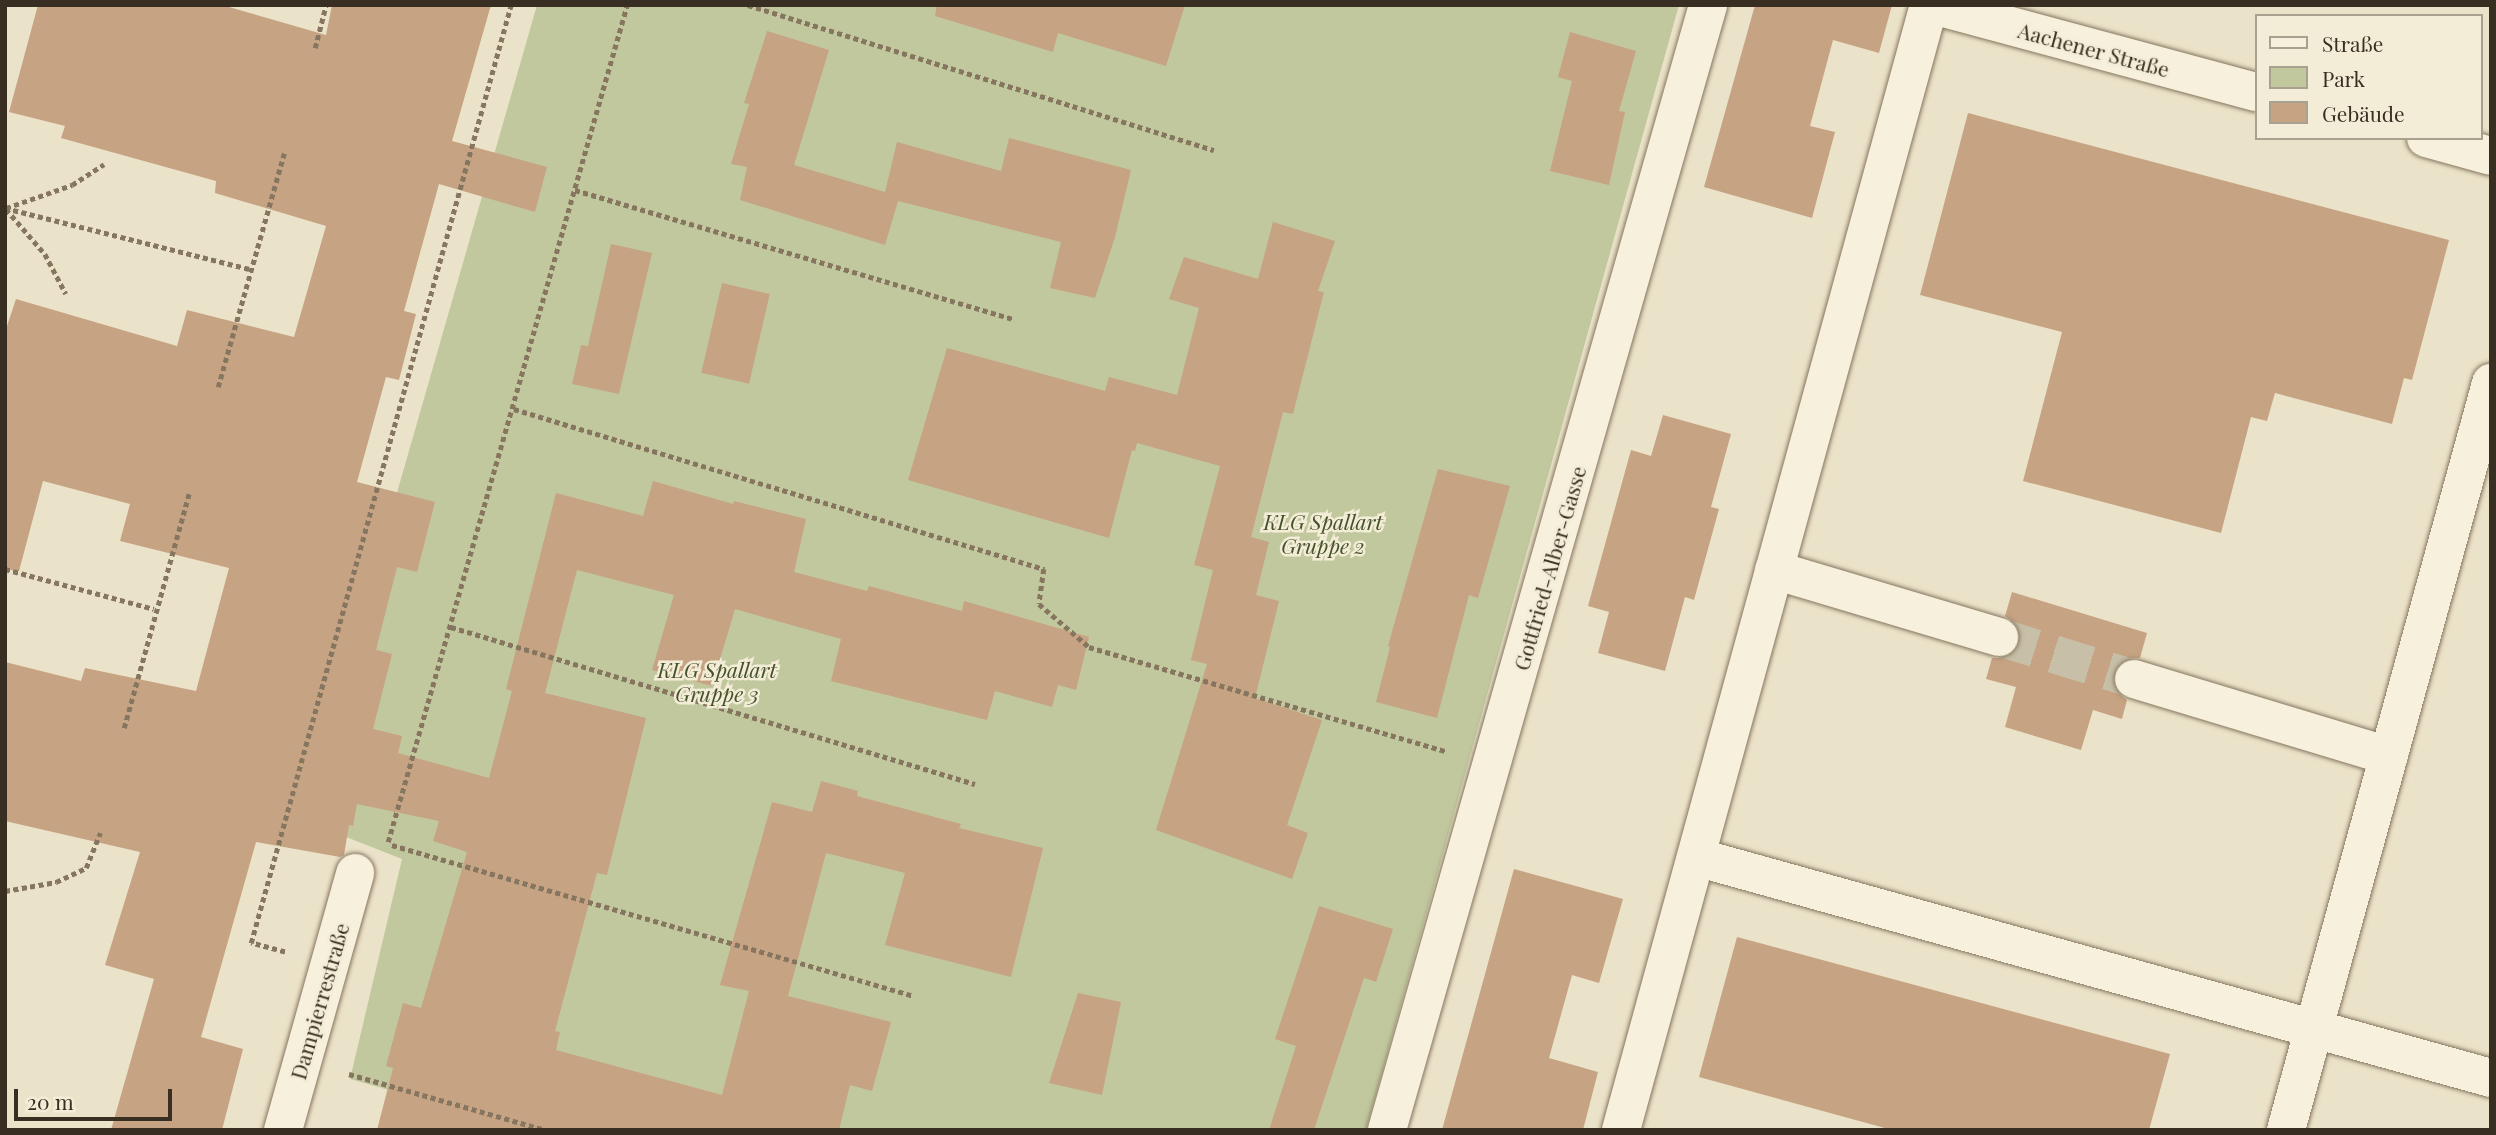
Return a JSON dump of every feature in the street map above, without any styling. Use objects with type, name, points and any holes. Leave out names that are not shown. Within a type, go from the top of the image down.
[{"type":"street","name":"Gottfried-Alber-Gasse","points":[[1387,1130],[1708,5]]},
{"type":"street","name":"Aachener Straße","points":[[1931,5],[2254,91]]},
{"type":"street","points":[[1621,1130],[1931,5]]},
{"type":"street","points":[[2433,140],[2491,156]]},
{"type":"street","points":[[2286,1130],[2491,383]]},
{"type":"street","points":[[1774,570],[1998,638]]},
{"type":"street","points":[[2134,679],[2389,756]]},
{"type":"street","points":[[1696,857],[2491,1078]]},
{"type":"street","name":"Dampierrestraße","points":[[283,1130],[355,873]]},
{"type":"path","points":[[315,48],[326,5]]},
{"type":"path","points":[[329,964],[251,943],[511,5]]},
{"type":"path","points":[[355,873],[388,844],[627,5]]},
{"type":"path","points":[[748,5],[1214,150]]},
{"type":"path","points":[[218,387],[249,269],[284,153]]},
{"type":"path","points":[[5,208],[72,186],[104,164]]},
{"type":"path","points":[[575,190],[1014,319]]},
{"type":"path","points":[[5,208],[249,269]]},
{"type":"path","points":[[5,208],[44,254],[66,294]]},
{"type":"path","points":[[514,409],[1044,569],[1039,604],[1089,647],[1493,766]]},
{"type":"path","points":[[124,728],[154,609],[189,493]]},
{"type":"path","points":[[5,569],[154,609]]},
{"type":"path","points":[[451,627],[975,784]]},
{"type":"path","points":[[5,891],[56,882],[86,868],[100,833]]},
{"type":"path","points":[[388,844],[914,996]]},
{"type":"path","points":[[303,1060],[547,1130]]},
{"type":"green space","name":"KLG Spallart Gruppe 3","points":[[537,5],[1679,5],[1366,1130],[529,1130],[350,1079],[402,859],[303,820]]},
{"type":"building","points":[[38,5],[222,5],[326,35],[332,5],[491,5],[452,141],[547,167],[535,212],[439,184],[404,311],[416,314],[399,380],[386,377],[357,482],[435,502],[417,572],[397,567],[376,650],[392,654],[373,729],[402,736],[398,753],[489,778],[512,691],[506,689],[556,493],[643,516],[653,481],[733,504],[734,501],[806,519],[794,572],[867,591],[869,586],[962,611],[964,601],[1089,637],[1076,690],[1058,685],[1052,707],[995,691],[987,720],[831,681],[841,639],[735,609],[712,686],[652,670],[674,595],[577,570],[545,693],[646,718],[607,875],[597,873],[555,1031],[560,1032],[556,1050],[722,1095],[749,991],[720,985],[772,802],[812,812],[821,781],[858,791],[857,796],[961,824],[959,828],[1043,848],[1011,977],[885,945],[905,873],[826,853],[788,996],[891,1022],[872,1091],[850,1085],[839,1130],[377,1130],[393,1068],[386,1066],[403,1003],[421,1008],[467,852],[433,841],[439,821],[357,804],[353,826],[349,825],[344,855],[340,857],[256,842],[201,1037],[243,1049],[222,1130],[111,1130],[154,979],[105,965],[140,852],[5,821],[5,662],[81,681],[85,668],[196,691],[229,568],[120,541],[130,504],[43,481],[19,571],[5,569],[5,332],[16,299],[177,346],[187,310],[294,337],[326,226],[215,193],[216,181],[61,138],[65,126],[9,112]]},
{"type":"building","points":[[937,5],[1185,5],[1166,66],[1058,33],[1053,52],[935,16]]},
{"type":"building","points":[[1755,5],[1892,5],[1879,53],[1833,40],[1810,126],[1835,132],[1812,218],[1704,187]]},
{"type":"building","points":[[767,31],[829,50],[794,165],[885,192],[897,142],[1001,171],[1009,138],[1131,170],[1115,237],[1095,298],[1050,288],[1061,242],[898,201],[885,245],[740,200],[747,167],[731,164],[749,104],[744,103]]},
{"type":"building","points":[[1570,32],[1636,51],[1619,111],[1625,112],[1609,185],[1550,171],[1572,81],[1558,77]]},
{"type":"building","points":[[1968,113],[2449,240],[2412,380],[2404,378],[2392,424],[2275,393],[2267,421],[2251,417],[2221,533],[2023,481],[2062,332],[1920,295]]},
{"type":"building","points":[[1273,222],[1335,241],[1318,291],[1324,292],[1293,414],[1283,412],[1251,537],[1269,542],[1256,595],[1279,601],[1255,698],[1322,720],[1287,825],[1308,833],[1292,879],[1156,830],[1207,664],[1191,660],[1213,570],[1194,565],[1220,466],[1137,443],[1135,451],[1132,450],[1109,538],[908,480],[947,348],[1105,391],[1109,377],[1177,395],[1199,308],[1169,299],[1184,257],[1258,279]]},
{"type":"building","points":[[611,244],[652,253],[619,394],[572,384],[581,345],[588,346]]},
{"type":"building","points":[[722,283],[770,294],[749,384],[701,373]]},
{"type":"building","points":[[1663,415],[1731,434],[1711,507],[1719,509],[1694,600],[1685,597],[1665,671],[1598,653],[1609,612],[1588,606],[1631,450],[1651,456]]},
{"type":"building","points":[[1438,469],[1510,486],[1478,598],[1469,595],[1437,718],[1376,702],[1390,647],[1388,646]]},
{"type":"building","points":[[2012,592],[2147,633],[2140,658],[2130,658],[2120,663],[2113,673],[2113,683],[2118,693],[2127,700],[2122,719],[2093,710],[2081,750],[2005,727],[2016,687],[1986,679],[1992,658],[2003,658],[2013,653],[2020,643],[2020,631],[2015,623],[2005,616]]},
{"type":"building","points":[[1514,869],[1623,899],[1599,983],[1572,975],[1549,1058],[1598,1072],[1583,1130],[1442,1130]]},
{"type":"building","points":[[1319,906],[1393,929],[1376,982],[1364,978],[1314,1130],[1269,1130],[1296,1046],[1275,1039]]},
{"type":"building","points":[[1737,937],[2170,1054],[2149,1130],[1892,1130],[1699,1077]]},
{"type":"building","points":[[1078,993],[1121,1002],[1102,1095],[1049,1083]]},
{"type":"tunnel","points":[[1999,637],[2134,679]]},
{"type":"park label","name":"KLG Spallart Gruppe 2","points":[[1323,533]]}]
